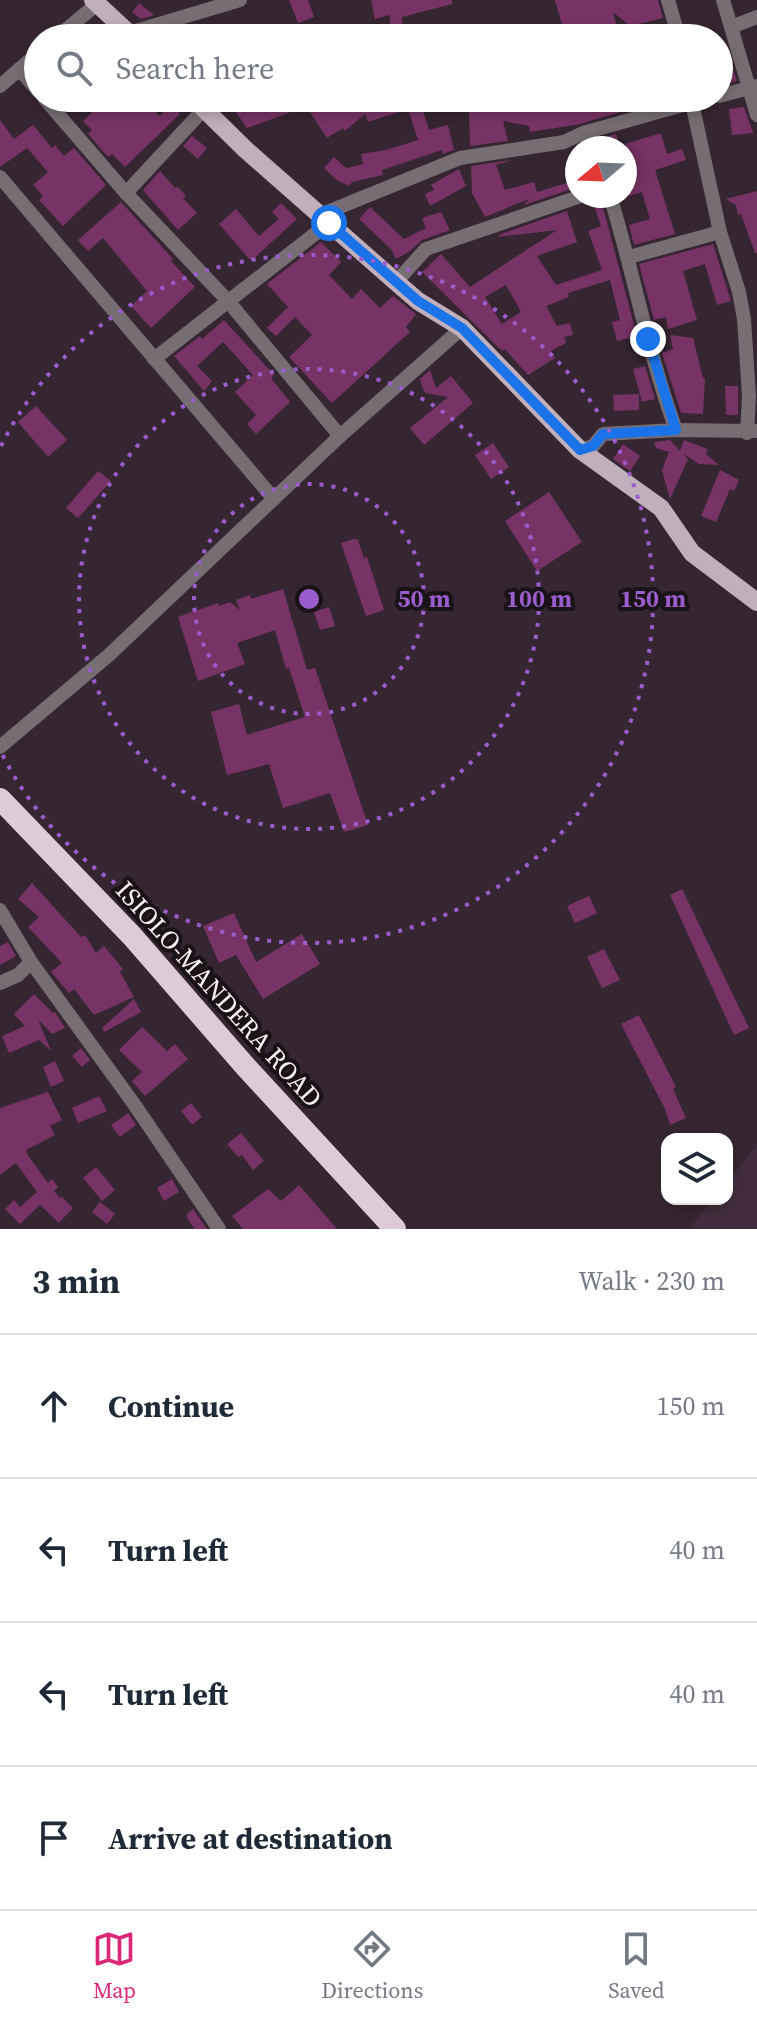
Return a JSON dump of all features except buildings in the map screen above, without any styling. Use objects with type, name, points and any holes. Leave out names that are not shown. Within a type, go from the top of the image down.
[{"type":"highway","name":"ISIOLO-MANDERA ROAD","points":[[0,799],[132,936],[245,1066],[395,1229]]},
{"type":"main road","points":[[95,2],[119,24]]},
{"type":"main road","points":[[208,112],[418,301],[462,328],[580,450],[661,508],[692,553],[757,602]]},
{"type":"street","points":[[168,24],[240,0]]},
{"type":"street","points":[[668,0],[675,24]]},
{"type":"street","points":[[723,0],[730,24]]},
{"type":"street","points":[[71,24],[95,2]]},
{"type":"street","points":[[733,26],[757,17]]},
{"type":"street","points":[[733,32],[754,87],[757,115]]},
{"type":"street","points":[[0,86],[24,65]]},
{"type":"street","points":[[19,69],[24,75]]},
{"type":"street","points":[[733,92],[754,87]]},
{"type":"street","points":[[56,112],[126,193],[228,301],[340,436]]},
{"type":"street","points":[[126,193],[192,112]]},
{"type":"street","points":[[154,359],[324,219],[460,158],[564,142],[652,112]]},
{"type":"street","points":[[580,450],[593,446],[603,434],[676,430],[752,432],[744,319],[720,232],[694,112]]},
{"type":"street","points":[[0,177],[274,499]]},
{"type":"street","points":[[396,282],[426,249],[565,201]]},
{"type":"street","points":[[614,208],[676,430]]},
{"type":"street","points":[[629,257],[720,232]]},
{"type":"street","points":[[744,319],[757,304]]},
{"type":"street","points":[[0,747],[109,655],[340,436],[462,328]]},
{"type":"street","points":[[0,910],[31,962],[134,1104],[219,1229]]},
{"type":"street","points":[[0,983],[18,975],[31,962]]},
{"type":"shaded area","points":[[757,1144],[757,1229],[689,1229],[708,1205],[733,1205],[733,1174]]},
{"type":"route","points":[[329,223],[418,301],[462,328],[580,450],[593,446],[603,434],[676,430],[648,339]]}]
